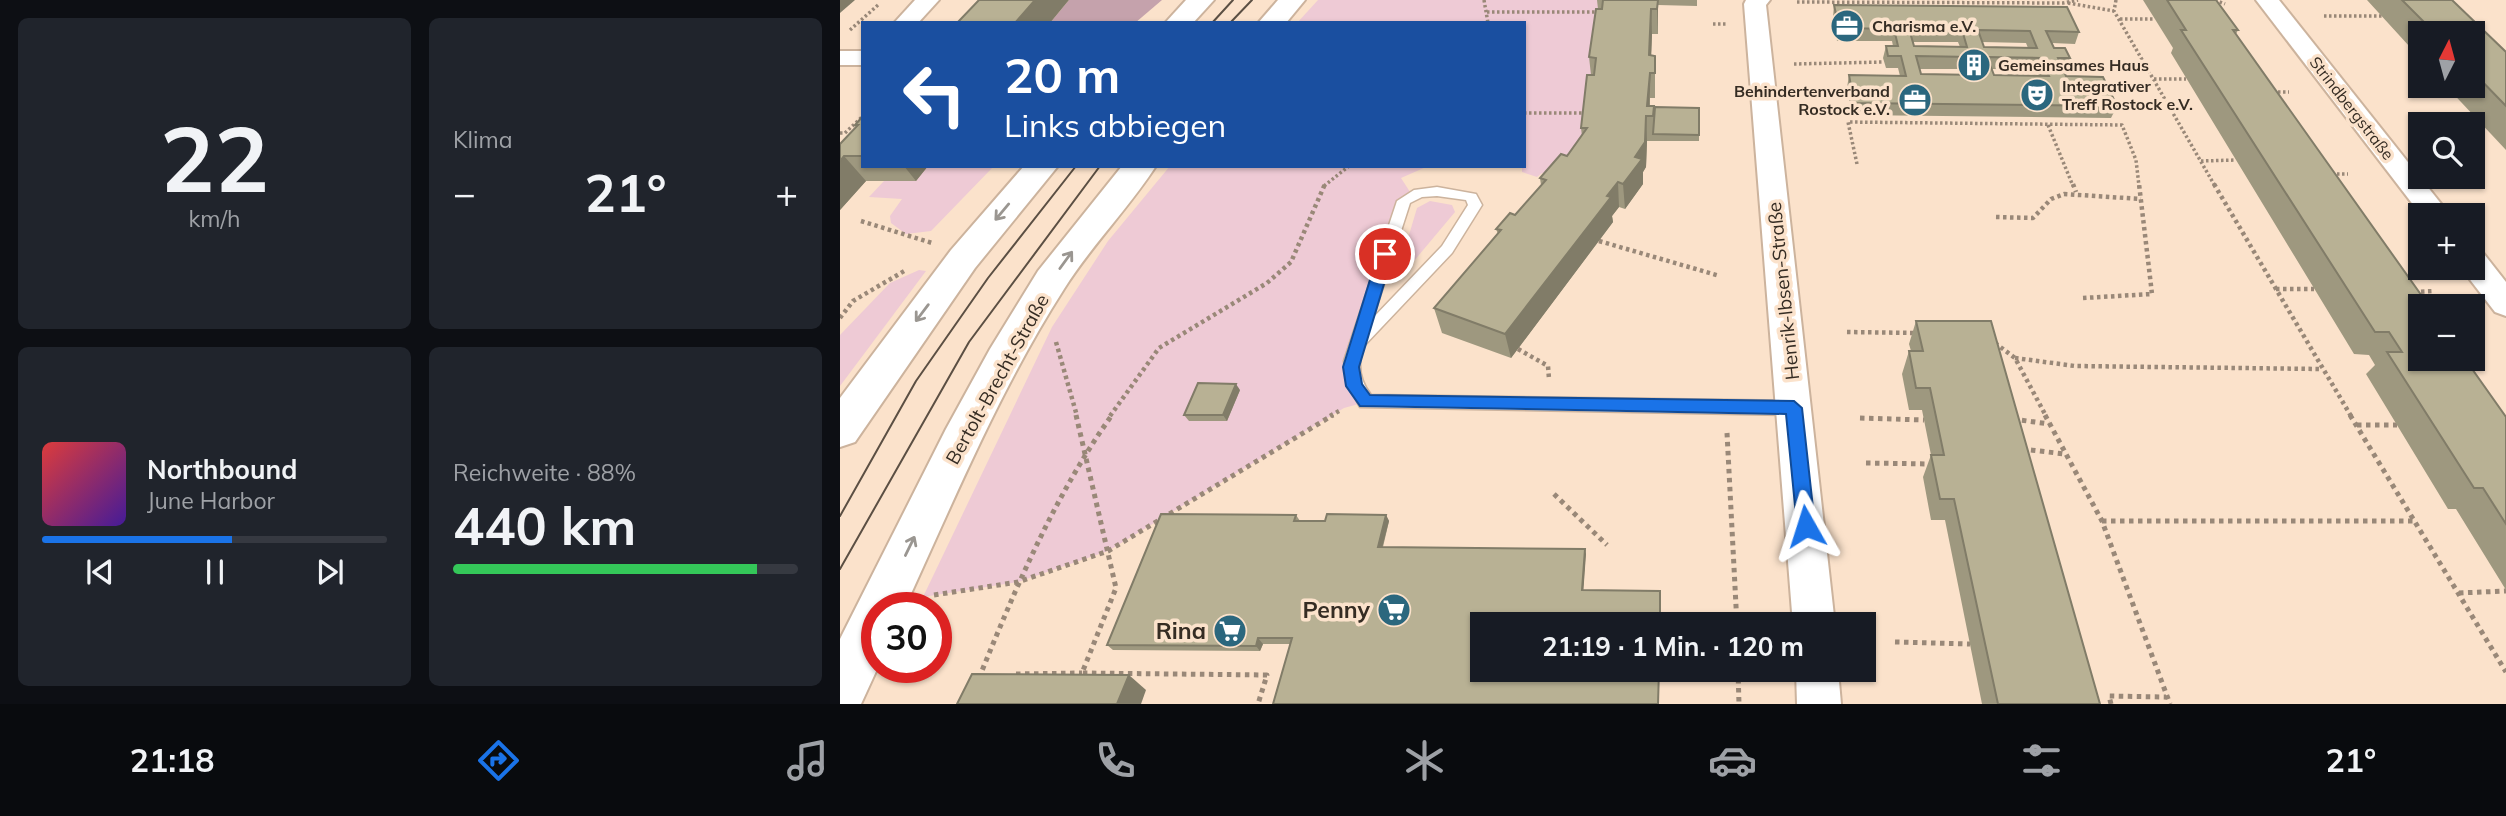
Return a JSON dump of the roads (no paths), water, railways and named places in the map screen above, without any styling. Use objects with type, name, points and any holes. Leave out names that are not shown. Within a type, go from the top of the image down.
[{"type":"main road","points":[[1180,21],[1201,0]]},
{"type":"main road","points":[[1273,21],[1292,0]]},
{"type":"main road","points":[[840,430],[963,258],[1040,168]]},
{"type":"main road","name":"Bertolt-Brecht-Straße","points":[[888,592],[960,442],[1011,346],[1052,280],[1100,213],[1138,168]]},
{"type":"main road","points":[[840,692],[861,649]]},
{"type":"street","points":[[907,21],[928,0]]},
{"type":"street","name":"Henrik-Ibsen-Straße","points":[[1759,0],[1755,4],[1813,612]]},
{"type":"street","name":"Strindbergstraße","points":[[2267,0],[2427,203]]},
{"type":"street","points":[[840,58],[861,58]]},
{"type":"street","points":[[2485,277],[2506,304]]},
{"type":"street","points":[[1818,682],[1819,704]]},
{"type":"lane","points":[[1356,346],[1427,270],[1469,220],[1475,205],[1471,197],[1459,193],[1424,191],[1412,194],[1404,201],[1356,346],[1351,367],[1354,386],[1366,402],[1794,408]]},
{"type":"tram line","points":[[1214,21],[1233,0]]},
{"type":"tram line","points":[[1232,21],[1252,0]]},
{"type":"tram line","points":[[840,516],[916,381],[988,278],[1074,168]]},
{"type":"tram line","points":[[840,569],[969,342],[1099,168]]},
{"type":"place","name":"Charisma e.V.","points":[[1847,26]]},
{"type":"place","name":"Gemeinsames Haus","points":[[1974,65]]},
{"type":"place","name":"Integrativer Treff Rostock e.V.","points":[[2037,95]]},
{"type":"place","name":"Behindertenverband Rostock e.V.","points":[[1915,100]]},
{"type":"place","name":"Penny","points":[[1394,610]]},
{"type":"place","name":"Rina","points":[[1230,631]]}]
